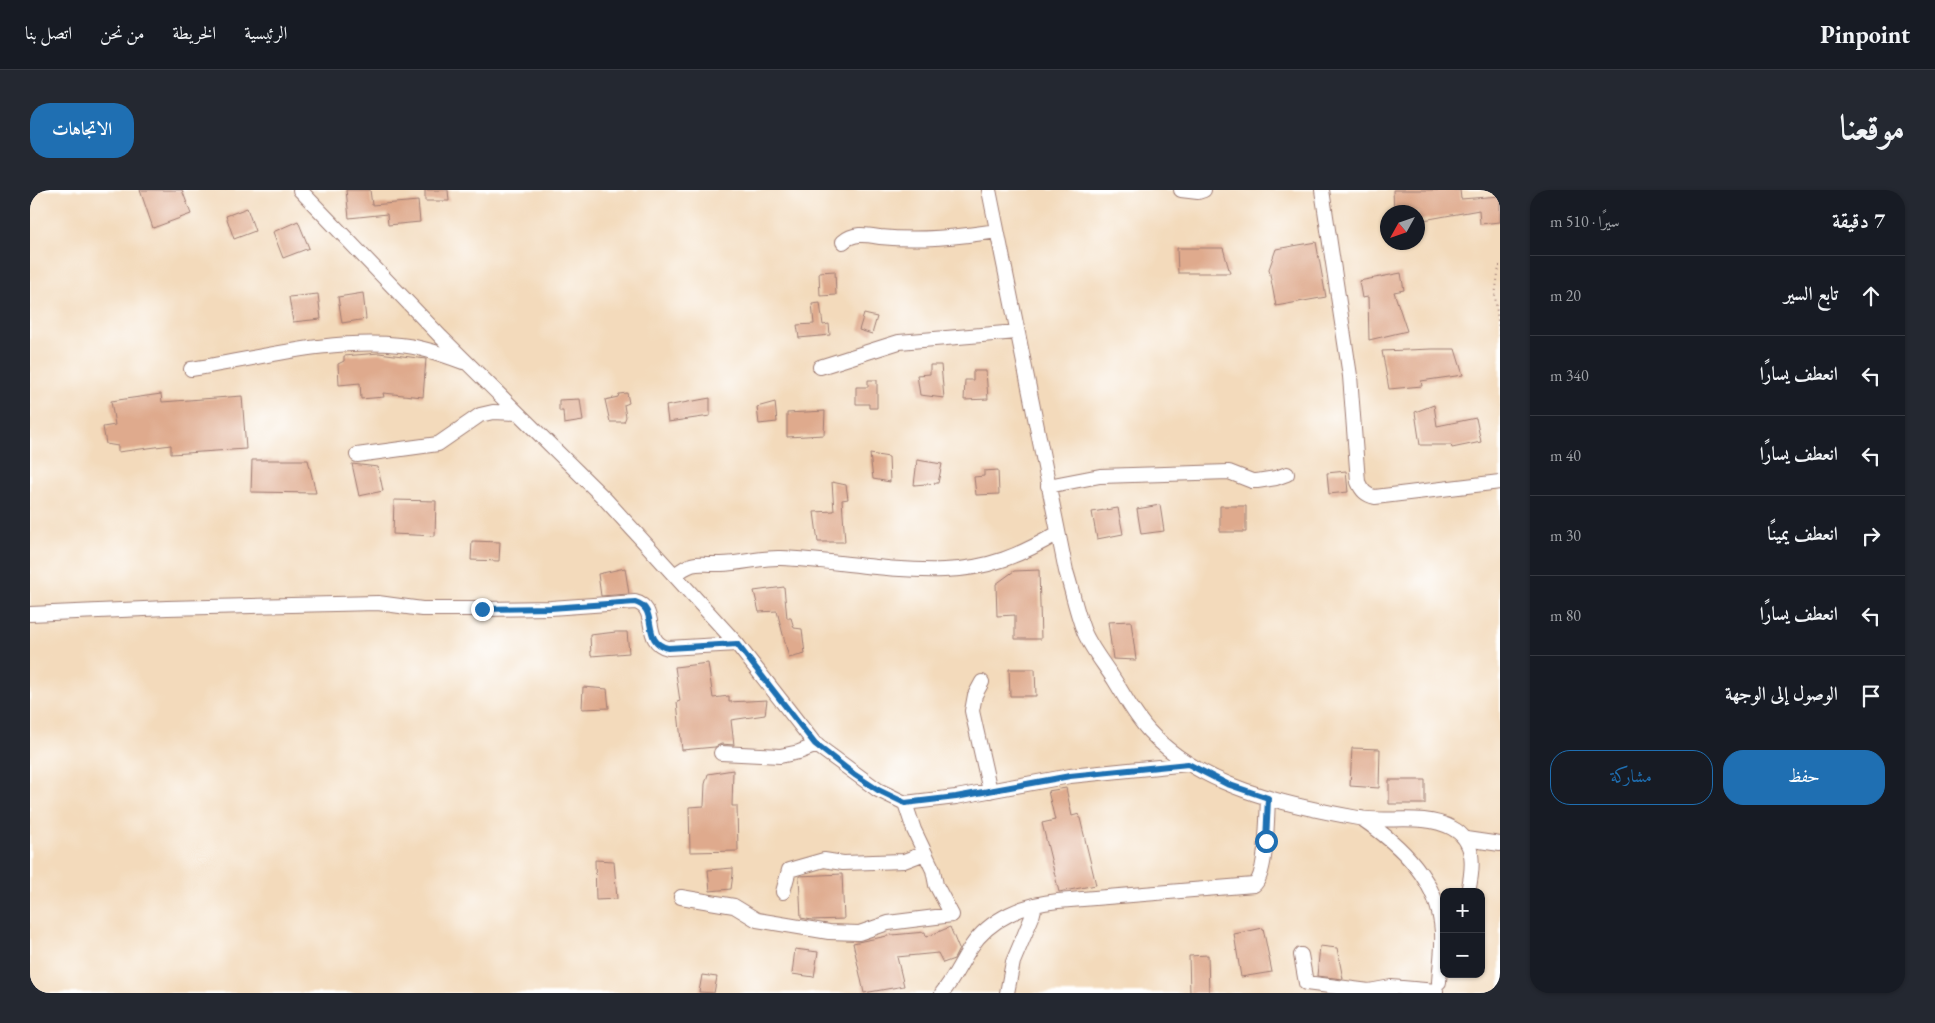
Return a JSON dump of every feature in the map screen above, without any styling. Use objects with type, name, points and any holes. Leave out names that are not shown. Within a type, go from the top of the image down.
[{"type":"street","points":[[300,190],[468,364],[605,499],[737,644],[817,745],[878,790],[905,803],[990,791],[1070,776],[1188,764]]},
{"type":"street","points":[[989,190],[1066,571],[1084,631],[1147,730],[1188,764],[1227,784],[1268,798],[1361,818],[1428,821],[1453,828],[1466,839],[1470,849],[1472,870],[1469,888]]},
{"type":"street","points":[[1181,190],[1198,192],[1204,190]]},
{"type":"street","points":[[1322,190],[1350,376],[1358,482],[1364,493],[1376,497],[1500,482]]},
{"type":"street","points":[[843,242],[852,236],[860,234],[890,238],[931,239],[997,231]]},
{"type":"street","points":[[820,367],[899,342],[1017,332]]},
{"type":"street","points":[[191,370],[294,350],[352,344],[400,345],[427,349],[468,364]]},
{"type":"street","points":[[357,455],[438,444],[480,415],[493,412],[518,413]]},
{"type":"street","points":[[1048,486],[1100,476],[1229,472],[1252,481],[1257,481],[1287,474]]},
{"type":"street","points":[[675,575],[683,568],[699,562],[720,564],[778,558],[840,562],[878,567],[945,570],[992,564],[1027,551],[1058,533]]},
{"type":"street","points":[[30,614],[168,608],[378,603],[422,609],[551,608],[635,602],[642,604],[648,611],[655,641],[661,646],[668,648],[737,644]]},
{"type":"street","points":[[982,682],[975,694],[972,711],[990,791]]},
{"type":"street","points":[[721,753],[780,756],[799,752],[817,745]]},
{"type":"street","points":[[942,993],[951,982],[972,946],[982,934],[1004,918],[1035,905],[1058,901],[1254,885],[1261,877],[1266,841],[1268,798]]},
{"type":"street","points":[[681,897],[734,906],[757,920],[829,932],[859,933],[888,923],[952,915],[936,885],[933,870],[914,830],[905,803]]},
{"type":"street","points":[[1301,955],[1306,983],[1369,991],[1438,984],[1442,933],[1432,892],[1416,866],[1403,852],[1384,834],[1361,818]]},
{"type":"street","points":[[1466,839],[1500,844]]},
{"type":"street","points":[[783,892],[789,870],[824,860],[843,863],[904,861],[925,853]]},
{"type":"street","points":[[1007,993],[1013,962],[1032,917],[1035,905]]},
{"type":"path","points":[[1500,266],[1498,266],[1495,296],[1500,337]]},
{"type":"building","points":[[140,190],[182,190],[191,214],[153,228]]},
{"type":"building","points":[[346,190],[370,190],[372,205],[418,201],[420,222],[388,225],[387,214],[349,218]]},
{"type":"building","points":[[425,190],[448,190],[449,201],[425,201]]},
{"type":"building","points":[[1393,190],[1460,190],[1461,199],[1500,196],[1500,222],[1480,224],[1479,210],[1425,220],[1425,205],[1394,205]]},
{"type":"building","points":[[247,208],[255,231],[234,239],[226,216]]},
{"type":"building","points":[[298,221],[309,248],[283,258],[273,232]]},
{"type":"building","points":[[1316,242],[1326,297],[1276,306],[1269,269],[1276,249]]},
{"type":"building","points":[[1177,248],[1223,248],[1230,273],[1178,273]]},
{"type":"building","points":[[835,271],[836,295],[820,296],[819,272]]},
{"type":"building","points":[[1401,273],[1404,290],[1394,292],[1407,331],[1369,340],[1368,297],[1362,298],[1359,281]]},
{"type":"building","points":[[363,293],[366,319],[342,323],[338,297]]},
{"type":"building","points":[[318,294],[321,319],[293,322],[289,297]]},
{"type":"building","points":[[820,303],[823,325],[829,324],[830,335],[799,338],[797,325],[814,324],[812,304]]},
{"type":"building","points":[[864,314],[877,317],[872,334],[859,330]]},
{"type":"building","points":[[1455,349],[1463,375],[1421,381],[1422,386],[1389,389],[1382,351]]},
{"type":"building","points":[[379,353],[426,359],[423,397],[383,393],[384,397],[361,399],[360,383],[339,385],[338,364],[344,361],[344,356]]},
{"type":"building","points":[[930,365],[941,365],[944,398],[920,395],[917,375],[930,374]]},
{"type":"building","points":[[973,371],[986,371],[988,399],[964,400],[965,380],[973,380]]},
{"type":"building","points":[[868,380],[877,380],[877,408],[869,408],[869,404],[856,404],[856,387],[868,387]]},
{"type":"building","points":[[627,393],[629,403],[624,405],[626,417],[624,422],[610,422],[605,400]]},
{"type":"building","points":[[161,394],[162,402],[242,396],[246,449],[171,454],[171,445],[118,452],[118,446],[106,444],[103,427],[115,425],[111,401]]},
{"type":"building","points":[[710,398],[710,416],[668,422],[666,406]]},
{"type":"building","points":[[580,399],[583,421],[564,424],[563,411],[559,411],[559,400]]},
{"type":"building","points":[[775,402],[777,422],[759,424],[757,407]]},
{"type":"building","points":[[1434,405],[1437,426],[1476,418],[1481,442],[1452,448],[1451,445],[1420,445],[1415,412]]},
{"type":"building","points":[[825,411],[824,435],[787,437],[787,413]]},
{"type":"building","points":[[870,454],[889,457],[890,482],[873,479]]},
{"type":"building","points":[[252,460],[308,460],[316,493],[251,492]]},
{"type":"building","points":[[917,460],[942,464],[938,483],[914,485]]},
{"type":"building","points":[[352,464],[378,467],[383,491],[359,496]]},
{"type":"building","points":[[998,470],[999,494],[976,495],[974,477],[984,476],[984,471]]},
{"type":"building","points":[[1346,471],[1348,492],[1329,494],[1327,473]]},
{"type":"building","points":[[832,482],[846,485],[848,499],[842,500],[845,542],[818,542],[814,512],[834,511]]},
{"type":"building","points":[[394,500],[436,501],[435,536],[393,534]]},
{"type":"building","points":[[1160,505],[1164,531],[1141,534],[1137,509]]},
{"type":"building","points":[[1220,506],[1246,506],[1246,532],[1220,532]]},
{"type":"building","points":[[1118,508],[1123,534],[1097,539],[1092,512]]},
{"type":"building","points":[[472,541],[500,542],[499,561],[471,560]]},
{"type":"building","points":[[625,568],[629,594],[601,596],[598,574]]},
{"type":"building","points":[[1039,570],[1041,639],[1015,639],[1015,615],[997,616],[996,584],[1014,571]]},
{"type":"building","points":[[784,587],[787,618],[791,618],[794,628],[802,629],[805,654],[789,658],[777,611],[759,612],[754,591]]},
{"type":"building","points":[[1131,621],[1136,660],[1113,659],[1108,622]]},
{"type":"building","points":[[627,632],[629,653],[591,656],[590,635]]},
{"type":"building","points":[[708,663],[713,698],[729,696],[729,702],[767,700],[765,715],[731,720],[734,745],[721,744],[715,747],[682,750],[677,702],[680,701],[675,667]]},
{"type":"building","points":[[1009,669],[1035,669],[1036,696],[1010,696]]},
{"type":"building","points":[[583,687],[607,689],[609,708],[582,709]]},
{"type":"building","points":[[1352,748],[1380,749],[1379,788],[1350,786]]},
{"type":"building","points":[[733,770],[732,806],[737,806],[738,851],[690,852],[689,807],[704,806],[705,784],[708,774]]},
{"type":"building","points":[[1389,780],[1425,780],[1425,804],[1389,804]]},
{"type":"building","points":[[1066,788],[1072,816],[1079,814],[1096,885],[1059,892],[1042,823],[1055,820],[1048,791]]},
{"type":"building","points":[[595,860],[614,861],[617,899],[596,900]]},
{"type":"building","points":[[733,868],[731,889],[710,891],[708,870]]},
{"type":"building","points":[[842,874],[844,919],[812,920],[801,918],[799,876]]},
{"type":"building","points":[[950,927],[959,949],[954,959],[943,963],[938,953],[897,957],[904,986],[864,993],[853,943],[892,935],[925,932],[926,937]]},
{"type":"building","points":[[1263,928],[1272,972],[1241,977],[1234,934]]},
{"type":"building","points":[[1320,946],[1337,948],[1343,979],[1317,976]]},
{"type":"building","points":[[795,949],[818,952],[814,977],[792,974]]},
{"type":"building","points":[[1208,955],[1209,993],[1190,993],[1189,956]]},
{"type":"building","points":[[702,975],[717,977],[714,993],[699,992]]},
{"type":"route","points":[[482,609],[551,608],[635,602],[642,604],[648,611],[655,641],[661,646],[668,648],[737,644],[815,744],[855,775],[878,790],[905,803],[956,797],[1070,776],[1188,764],[1227,784],[1268,798],[1266,841]]}]
